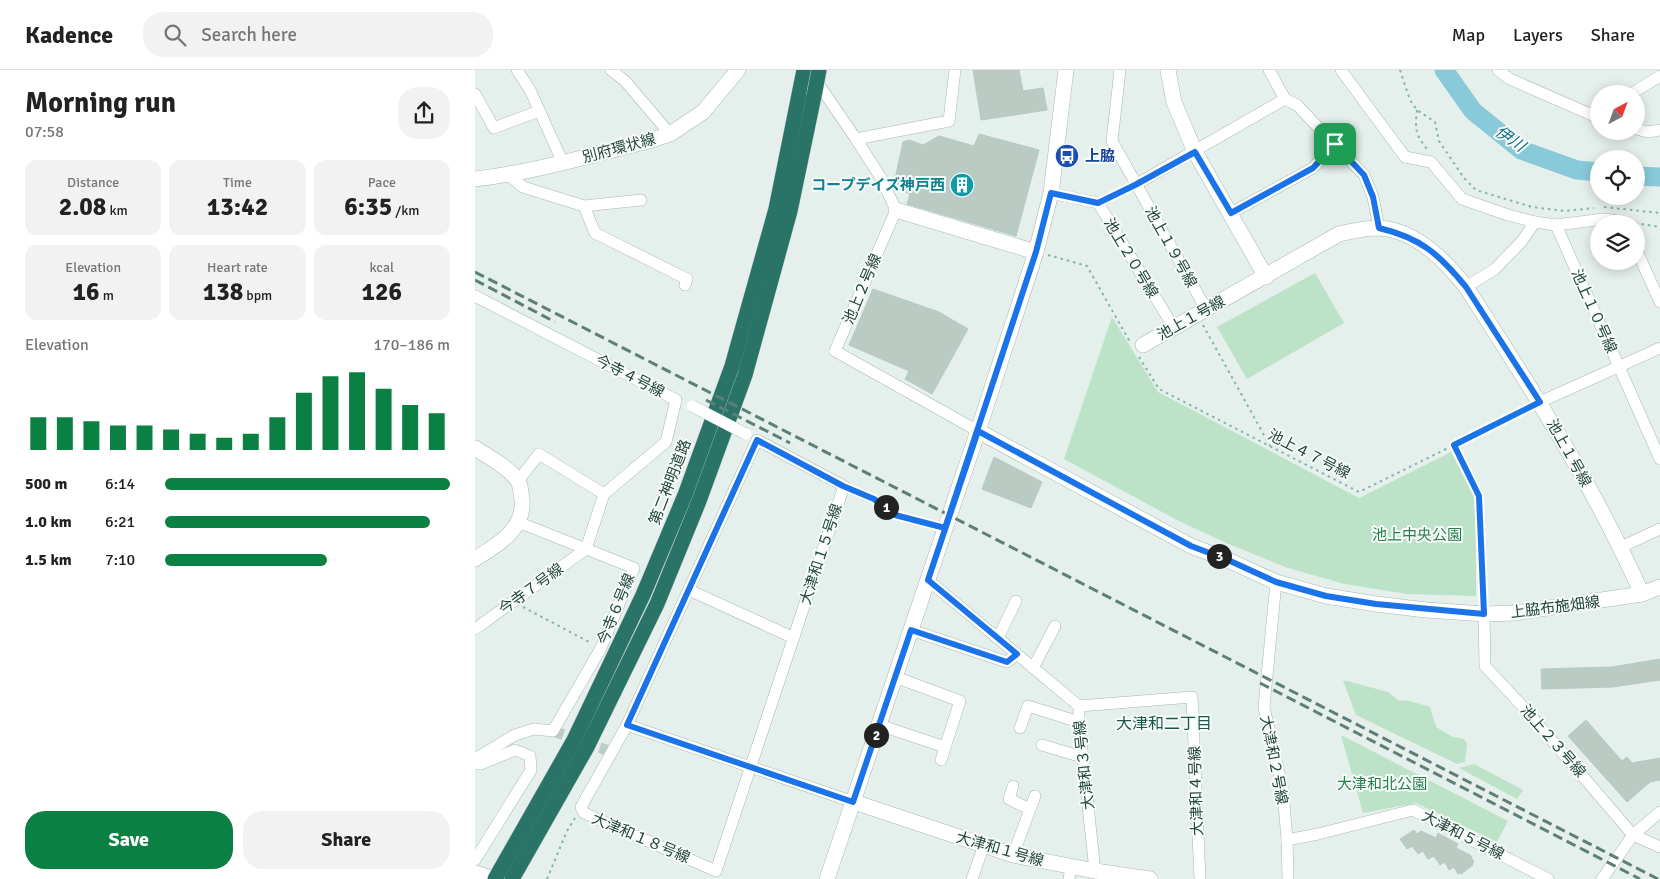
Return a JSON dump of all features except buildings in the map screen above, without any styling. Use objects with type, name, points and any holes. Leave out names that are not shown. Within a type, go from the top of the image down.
[{"type":"highway","points":[[512,879],[587,747],[657,604],[699,501],[745,375],[790,211],[819,70]]},
{"type":"highway","name":"第二神明道路","points":[[495,879],[574,740],[643,595],[685,495],[734,356],[775,209],[805,74]]},
{"type":"street","points":[[517,70],[530,90],[563,163]]},
{"type":"street","points":[[611,70],[625,81],[669,134]]},
{"type":"street","name":"別府環状線","points":[[475,179],[509,176],[669,134],[703,112],[738,70]]},
{"type":"street","points":[[856,139],[949,121],[955,70]]},
{"type":"street","points":[[827,879],[978,431],[1036,252],[1051,193],[1066,70]]},
{"type":"street","name":"池上１９号線","points":[[1120,70],[1112,141],[1202,312]]},
{"type":"street","points":[[1168,70],[1174,102],[1195,152],[1266,277]]},
{"type":"street","points":[[1269,70],[1285,99],[1297,105],[1364,175],[1373,197],[1379,228]]},
{"type":"street","points":[[1341,70],[1405,158],[1431,162],[1462,199],[1535,222],[1556,225],[1590,221]]},
{"type":"street","points":[[1498,70],[1510,79],[1590,114]]},
{"type":"street","points":[[805,74],[824,90],[881,178],[896,210],[1036,252]]},
{"type":"street","points":[[1645,85],[1660,76]]},
{"type":"street","points":[[475,94],[494,128],[539,110]]},
{"type":"street","points":[[1135,185],[1285,99]]},
{"type":"street","points":[[1645,131],[1660,130]]},
{"type":"street","points":[[1231,213],[1313,168],[1335,144]]},
{"type":"street","points":[[509,176],[523,187],[584,206],[641,200]]},
{"type":"street","name":"池上２０号線","points":[[1051,193],[1098,203],[1174,328]]},
{"type":"street","points":[[584,206],[595,233],[687,279],[685,285]]},
{"type":"street","name":"池上２号線","points":[[896,210],[835,351],[978,431]]},
{"type":"street","points":[[1466,287],[1495,269],[1523,241],[1535,222]]},
{"type":"street","name":"池上１０号線","points":[[1556,225],[1660,459]]},
{"type":"street","name":"池上１号線","points":[[1138,346],[1266,277],[1339,234],[1379,228],[1400,233],[1419,242],[1449,266],[1466,287],[1540,402],[1621,547],[1642,594]]},
{"type":"street","points":[[1645,269],[1660,302]]},
{"type":"street","name":"今寺４号線","points":[[477,301],[677,400],[666,442],[604,494]]},
{"type":"street","points":[[1540,402],[1660,348]]},
{"type":"street","name":"大津和１５号線","points":[[677,400],[692,406],[843,486],[751,767]]},
{"type":"street","name":"上脇布施畑線","points":[[978,431],[1191,546],[1228,560],[1276,582],[1326,596],[1368,603],[1484,614],[1514,613],[1642,594],[1660,588]]},
{"type":"street","points":[[757,440],[627,725],[853,802]]},
{"type":"street","points":[[475,448],[508,471],[518,481],[523,508],[514,529],[504,539],[475,560]]},
{"type":"street","points":[[518,481],[539,454],[604,494],[586,549]]},
{"type":"street","name":"今寺６号線","points":[[475,759],[515,735],[534,729],[553,731],[601,648],[634,568],[518,522]]},
{"type":"street","points":[[1621,547],[1660,529]]},
{"type":"street","name":"今寺７号線","points":[[475,629],[586,549]]},
{"type":"street","name":"大津和３号線","points":[[928,580],[1079,706],[1082,757],[1095,871]]},
{"type":"street","name":"大津和２号線","points":[[1276,582],[1264,707],[1283,792],[1288,879]]},
{"type":"street","points":[[689,590],[793,638]]},
{"type":"street","points":[[998,638],[1016,600]]},
{"type":"street","name":"池上２３号線","points":[[1484,614],[1485,666],[1525,709],[1633,835],[1660,847]]},
{"type":"street","points":[[1033,668],[1055,626]]},
{"type":"street","points":[[911,630],[1007,662],[1017,654]]},
{"type":"street","points":[[895,677],[960,701],[941,760]]},
{"type":"street","name":"大津和４号線","points":[[1079,706],[1192,697],[1200,879]]},
{"type":"street","points":[[1020,728],[1028,706],[1079,722]]},
{"type":"street","name":"大津和１８号線","points":[[627,725],[581,807],[583,813],[716,871],[751,767]]},
{"type":"street","points":[[879,725],[945,747]]},
{"type":"street","points":[[1042,745],[1082,757]]},
{"type":"street","points":[[475,764],[481,764],[515,750],[529,756],[531,770],[477,869],[495,879]]},
{"type":"street","points":[[1013,786],[1009,799],[1030,809]]},
{"type":"street","points":[[1013,854],[1035,796]]},
{"type":"street","name":"大津和１号線","points":[[853,802],[1070,873],[1095,871],[1144,879]]},
{"type":"street","name":"大津和５号線","points":[[1287,840],[1413,810],[1548,879]]},
{"type":"street","points":[[1602,879],[1633,835],[1660,812]]},
{"type":"street","points":[[972,879],[984,845]]},
{"type":"path","points":[[1400,70],[1410,100],[1417,110],[1435,122],[1439,141],[1464,178],[1476,190],[1532,207],[1565,211],[1605,207],[1660,212]]},
{"type":"path","points":[[1417,110],[1415,129],[1419,139],[1430,154],[1431,162]]},
{"type":"path","points":[[1098,203],[1135,185]]},
{"type":"path","points":[[1645,225],[1660,227]]},
{"type":"path","name":"池上４７号線","points":[[1036,252],[1087,266],[1138,346],[1138,354],[1159,390],[1359,492],[1540,402]]},
{"type":"path","points":[[1202,312],[1270,446]]},
{"type":"path","points":[[1454,445],[1479,496],[1484,614]]},
{"type":"path","points":[[843,486],[874,499],[895,515],[945,528]]},
{"type":"path","points":[[514,602],[601,648]]},
{"type":"path","points":[[547,879],[567,831],[581,807]]},
{"type":"green space","points":[[1315,273],[1344,323],[1247,379],[1217,327]]},
{"type":"green space","name":"池上中央公園","points":[[1112,317],[1158,392],[1359,498],[1451,452],[1476,498],[1476,596],[1407,594],[1345,584],[1288,568],[1226,543],[1177,520],[1064,459]]},
{"type":"green space","points":[[1343,680],[1388,692],[1399,701],[1406,700],[1430,707],[1436,727],[1453,737],[1464,739],[1467,744],[1465,762],[1457,764],[1356,715]]},
{"type":"green space","name":"大津和北公園","points":[[1341,735],[1508,821],[1497,842],[1416,803],[1363,813]]},
{"type":"green space","points":[[1474,764],[1523,790],[1517,799],[1459,768]]},
{"type":"waterway","name":"伊川","points":[[1444,70],[1473,111],[1521,150],[1577,170],[1590,171]]},
{"type":"waterway","name":"伊川","points":[[1645,176],[1660,177]]},
{"type":"tunnel","points":[[553,731],[612,752]]},
{"type":"railway","points":[[475,272],[1658,879]]},
{"type":"railway","points":[[475,280],[555,322]]},
{"type":"railway","points":[[706,400],[790,443]]},
{"type":"railway","points":[[1260,683],[1640,879]]},
{"type":"place","name":"上脇","points":[[1067,156]]},
{"type":"place","name":"コープデイズ神戸西","points":[[962,185]]},
{"type":"district","name":"大津和二丁目","points":[[1164,724]]},
{"type":"route","points":[[1335,144],[1364,175],[1373,197],[1379,228],[1400,233],[1419,242],[1439,257],[1453,271],[1466,287],[1540,402],[1454,445],[1479,496],[1484,614],[1376,604],[1326,596],[1276,582],[1228,560],[1191,546],[978,431],[928,580],[1017,654],[1007,662],[911,630],[853,802],[627,725],[757,440],[843,486],[874,499],[895,515],[945,528],[1036,252],[1051,193],[1098,203],[1195,152],[1231,213],[1313,168],[1335,144]]}]
